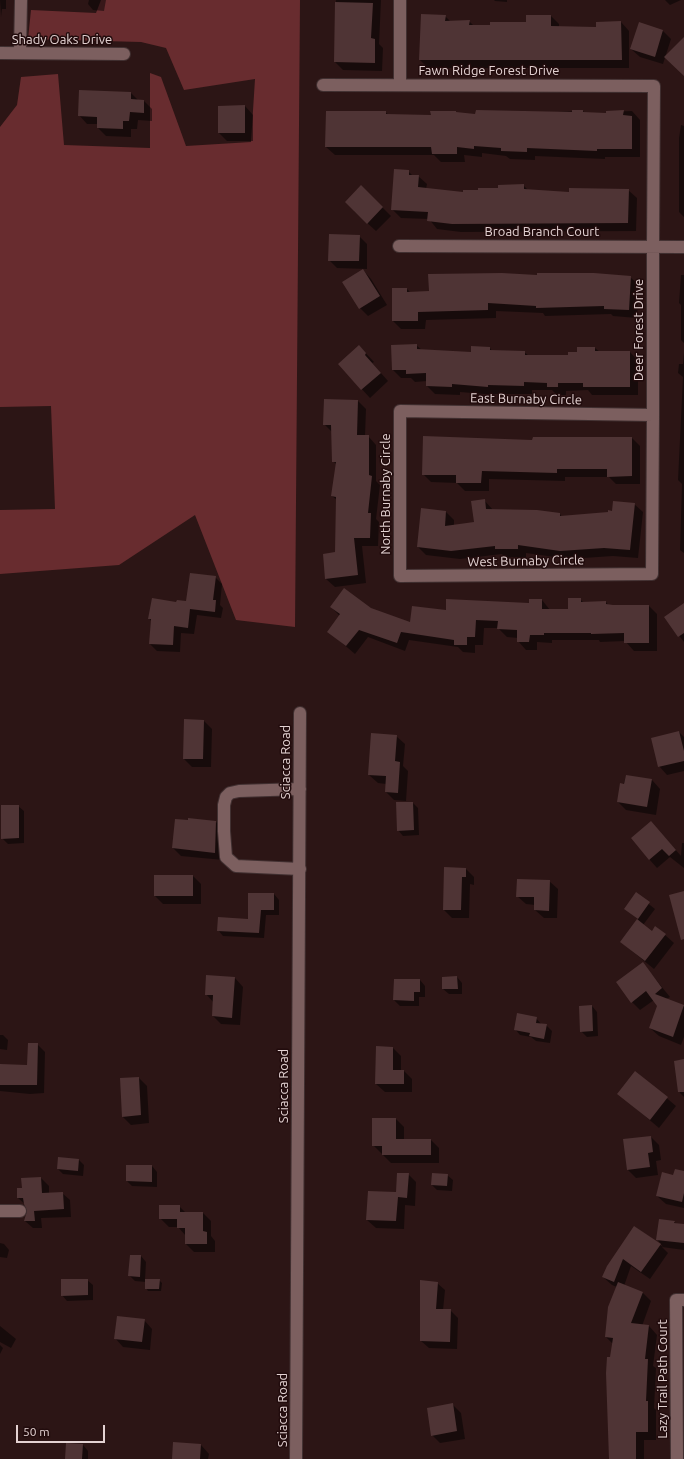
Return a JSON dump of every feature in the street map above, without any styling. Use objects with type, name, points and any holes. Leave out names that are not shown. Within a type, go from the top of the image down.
[{"type":"street","points":[[20,53],[21,0]]},
{"type":"street","points":[[400,0],[400,84]]},
{"type":"street","name":"Shady Oaks Drive","points":[[0,53],[124,54]]},
{"type":"street","name":"Fawn Ridge Forest Drive","points":[[323,84],[654,86]]},
{"type":"street","name":"Deer Forest Drive","points":[[652,574],[654,86]]},
{"type":"street","name":"Broad Branch Court","points":[[399,246],[684,247]]},
{"type":"street","name":"East Burnaby Circle","points":[[400,411],[653,415]]},
{"type":"street","name":"North Burnaby Circle","points":[[400,411],[400,576]]},
{"type":"street","name":"West Burnaby Circle","points":[[400,576],[652,574]]},
{"type":"street","name":"Sciacca Road","points":[[296,1459],[300,713]]},
{"type":"street","points":[[300,789],[239,791],[230,793],[226,797],[224,805],[224,831],[226,857],[236,866],[300,869]]},
{"type":"street","points":[[0,1211],[20,1211]]},
{"type":"street","name":"Lazy Trail Path Court","points":[[677,1459],[680,1300]]},
{"type":"shaded area","points":[[101,0],[300,0],[295,627],[236,620],[195,515],[119,565],[0,574],[0,510],[55,509],[51,406],[0,407],[0,127],[17,105],[21,77],[58,74],[64,145],[150,148],[150,73],[161,77],[186,146],[251,142],[255,79],[184,90],[166,48],[141,42],[28,39],[31,10],[96,13]]},
{"type":"building","points":[[335,2],[373,3],[371,38],[375,39],[375,63],[334,62]]},
{"type":"building","points":[[421,14],[446,15],[445,21],[470,20],[469,25],[490,25],[490,22],[526,22],[526,15],[551,15],[551,26],[596,27],[596,22],[621,21],[622,60],[419,60]]},
{"type":"building","points":[[639,22],[663,30],[655,57],[630,49]]},
{"type":"building","points":[[684,37],[684,76],[664,57]]},
{"type":"building","points":[[79,90],[131,92],[131,99],[144,100],[144,113],[130,112],[129,121],[123,121],[123,129],[97,128],[97,117],[78,116]]},
{"type":"building","points":[[245,105],[245,133],[218,133],[218,106]]},
{"type":"building","points":[[476,110],[572,112],[572,110],[583,110],[583,112],[606,113],[606,111],[624,110],[623,115],[632,116],[632,149],[597,149],[597,151],[527,148],[527,152],[501,151],[501,148],[474,146],[474,149],[457,147],[457,154],[432,154],[431,147],[325,147],[326,111],[386,111],[386,114],[431,115],[430,111],[456,111],[475,114]]},
{"type":"building","points":[[394,169],[409,170],[409,175],[419,175],[418,187],[463,192],[463,190],[478,190],[478,188],[498,188],[498,185],[524,184],[524,189],[569,192],[569,188],[629,189],[628,223],[452,224],[427,221],[428,212],[391,210]]},
{"type":"building","points":[[361,185],[383,207],[367,224],[345,202]]},
{"type":"building","points":[[329,234],[360,235],[359,261],[328,261]]},
{"type":"building","points":[[363,269],[380,296],[359,309],[342,282]]},
{"type":"building","points":[[502,273],[537,275],[537,273],[594,273],[631,276],[629,310],[604,309],[604,306],[536,308],[536,306],[488,303],[488,310],[418,312],[418,321],[392,321],[392,288],[407,288],[407,292],[429,291],[428,274]]},
{"type":"building","points":[[417,344],[417,349],[471,352],[471,346],[490,347],[490,350],[525,351],[525,355],[568,355],[568,352],[577,352],[577,347],[595,347],[595,351],[630,351],[630,387],[583,387],[583,383],[558,383],[558,387],[547,387],[547,383],[524,382],[524,386],[488,385],[488,387],[452,384],[452,387],[426,386],[426,373],[406,374],[406,370],[392,370],[391,345]]},
{"type":"building","points":[[359,345],[366,353],[365,355],[381,373],[361,390],[338,364]]},
{"type":"building","points":[[324,399],[358,400],[357,435],[369,435],[369,475],[372,476],[368,513],[371,513],[370,538],[354,538],[358,575],[325,579],[323,554],[335,552],[336,497],[331,496],[336,462],[332,462],[331,425],[323,425]]},
{"type":"building","points":[[423,436],[532,440],[533,437],[632,437],[632,476],[607,477],[607,469],[557,469],[557,473],[482,471],[481,483],[456,483],[456,475],[422,475]]},
{"type":"building","points":[[485,499],[486,509],[537,510],[560,513],[560,516],[608,512],[608,510],[612,511],[613,501],[635,503],[630,550],[604,548],[560,551],[518,545],[518,549],[495,549],[495,546],[451,551],[417,547],[421,508],[446,511],[445,526],[474,522],[471,501]]},
{"type":"building","points":[[190,573],[216,576],[213,600],[216,600],[215,612],[190,609],[188,628],[174,626],[173,645],[149,644],[151,619],[148,619],[152,598],[176,602],[177,600],[186,601]]},
{"type":"building","points":[[344,588],[371,608],[410,622],[412,606],[446,610],[446,599],[529,603],[529,599],[542,599],[542,609],[568,609],[568,598],[581,598],[581,602],[606,601],[606,604],[613,605],[649,605],[649,643],[624,643],[624,633],[544,633],[544,635],[530,635],[529,642],[517,642],[517,630],[497,629],[498,621],[476,620],[475,637],[467,637],[467,645],[454,645],[454,640],[401,632],[397,643],[359,630],[346,646],[327,632],[340,614],[330,607]]},
{"type":"building","points":[[684,603],[684,633],[678,637],[664,617]]},
{"type":"building","points":[[184,719],[204,720],[203,759],[183,759]]},
{"type":"building","points":[[679,731],[684,751],[684,761],[658,767],[651,738]]},
{"type":"building","points":[[371,733],[397,735],[395,761],[400,762],[398,793],[385,792],[386,776],[368,775]]},
{"type":"building","points":[[626,775],[652,779],[647,807],[617,802],[620,783],[624,784]]},
{"type":"building","points":[[396,802],[413,802],[414,830],[397,831]]},
{"type":"building","points":[[1,805],[19,805],[19,838],[1,839]]},
{"type":"building","points":[[188,818],[216,821],[215,853],[172,848],[175,819],[188,820]]},
{"type":"building","points":[[651,821],[676,850],[669,856],[662,849],[649,860],[631,838]]},
{"type":"building","points":[[444,867],[466,868],[466,877],[462,877],[461,910],[443,910]]},
{"type":"building","points":[[154,875],[193,875],[193,896],[154,896]]},
{"type":"building","points":[[517,879],[550,880],[549,911],[534,910],[534,897],[516,897]]},
{"type":"building","points":[[684,891],[684,939],[681,940],[669,895]]},
{"type":"building","points":[[636,892],[650,902],[638,919],[624,909]]},
{"type":"building","points":[[248,893],[274,893],[274,910],[261,910],[259,933],[217,931],[218,917],[248,919]]},
{"type":"building","points":[[637,919],[652,931],[655,926],[666,934],[645,961],[620,942]]},
{"type":"building","points":[[643,962],[662,988],[655,994],[684,1005],[673,1037],[649,1028],[657,1006],[646,991],[631,1003],[616,982]]},
{"type":"building","points":[[206,975],[235,977],[232,1018],[212,1016],[213,995],[205,995]]},
{"type":"building","points":[[457,976],[458,989],[442,989],[442,977]]},
{"type":"building","points":[[394,979],[420,979],[420,992],[414,992],[414,1001],[393,1000]]},
{"type":"building","points":[[592,1005],[593,1031],[580,1032],[579,1006]]},
{"type":"building","points":[[517,1013],[537,1017],[536,1023],[547,1024],[544,1039],[529,1036],[530,1033],[514,1030]]},
{"type":"building","points":[[28,1043],[38,1043],[37,1085],[0,1085],[0,1064],[27,1065]]},
{"type":"building","points":[[376,1046],[393,1047],[393,1070],[404,1070],[404,1084],[375,1084]]},
{"type":"building","points":[[684,1059],[684,1092],[678,1092],[674,1061]]},
{"type":"building","points":[[635,1071],[668,1097],[650,1120],[617,1094]]},
{"type":"building","points":[[139,1077],[141,1115],[122,1117],[120,1078]]},
{"type":"building","points":[[372,1118],[396,1118],[396,1139],[431,1139],[431,1155],[382,1155],[382,1146],[372,1146]]},
{"type":"building","points":[[651,1136],[653,1152],[648,1153],[650,1167],[627,1170],[623,1139]]},
{"type":"building","points":[[58,1157],[79,1159],[78,1171],[57,1169]]},
{"type":"building","points":[[126,1165],[152,1165],[152,1182],[126,1181]]},
{"type":"building","points":[[675,1169],[684,1171],[684,1193],[682,1202],[656,1196],[662,1172],[673,1175]]},
{"type":"building","points":[[397,1173],[409,1173],[407,1198],[398,1197],[396,1221],[366,1220],[368,1191],[396,1192]]},
{"type":"building","points":[[432,1173],[448,1174],[447,1186],[431,1185]]},
{"type":"building","points":[[41,1177],[42,1193],[63,1192],[64,1209],[34,1211],[35,1221],[24,1221],[27,1211],[23,1198],[17,1198],[17,1188],[22,1188],[21,1178]]},
{"type":"building","points":[[159,1205],[180,1205],[180,1212],[203,1212],[203,1231],[207,1232],[207,1244],[185,1244],[185,1228],[177,1228],[177,1219],[159,1219]]},
{"type":"building","points":[[659,1219],[684,1224],[684,1243],[656,1240]]},
{"type":"building","points":[[634,1226],[661,1244],[641,1272],[623,1259],[614,1282],[602,1277],[607,1266]]},
{"type":"building","points":[[130,1255],[141,1255],[140,1277],[128,1276]]},
{"type":"building","points":[[61,1279],[88,1279],[88,1295],[61,1296]]},
{"type":"building","points":[[145,1279],[160,1279],[159,1289],[145,1289]]},
{"type":"building","points":[[420,1280],[438,1282],[436,1309],[451,1309],[450,1342],[420,1341]]},
{"type":"building","points":[[618,1282],[643,1292],[631,1323],[649,1325],[645,1359],[648,1359],[646,1401],[648,1401],[648,1432],[636,1432],[636,1459],[609,1459],[606,1373],[607,1357],[610,1357],[613,1338],[605,1337],[608,1307]]},
{"type":"building","points":[[117,1316],[145,1319],[142,1342],[114,1339]]},
{"type":"building","points":[[453,1403],[457,1431],[431,1436],[427,1408]]},
{"type":"building","points":[[173,1442],[201,1444],[200,1459],[172,1459]]},
{"type":"building","points":[[66,1443],[83,1444],[82,1459],[65,1459]]}]
